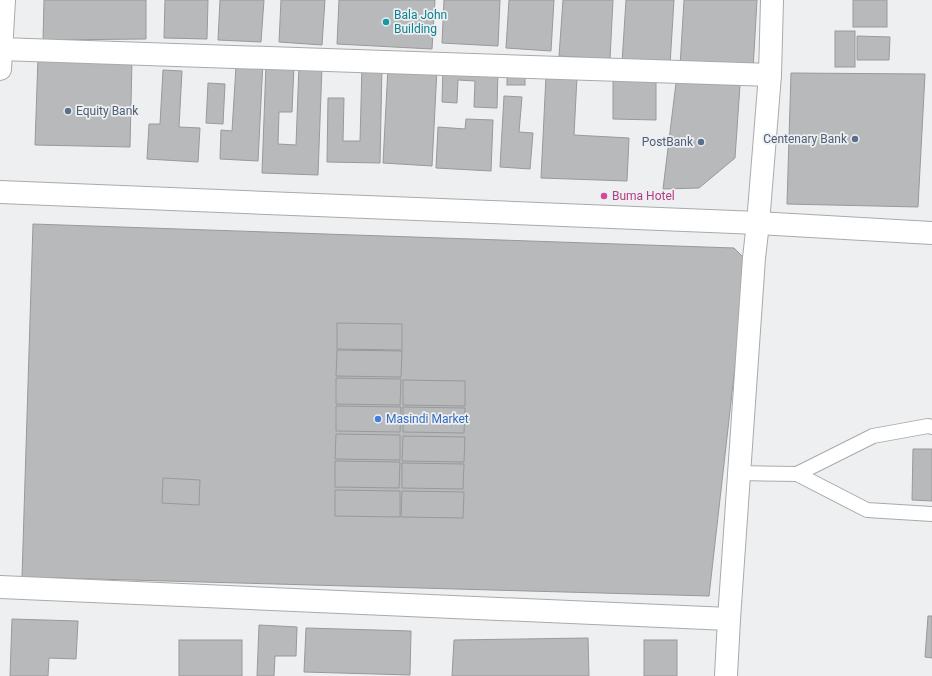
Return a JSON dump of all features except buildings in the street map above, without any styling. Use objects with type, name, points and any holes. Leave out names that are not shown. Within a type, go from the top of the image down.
[{"type":"street","points":[[4,0],[0,56],[770,75]]},
{"type":"street","points":[[726,676],[754,258],[770,75],[772,0]]},
{"type":"street","points":[[0,192],[758,224],[932,233]]},
{"type":"street","points":[[0,587],[729,619]]},
{"type":"lane","points":[[797,474],[873,436],[928,426],[932,427]]},
{"type":"lane","points":[[739,473],[797,474],[867,510],[932,514]]},
{"type":"place","name":"Bala John Building","points":[[386,22]]},
{"type":"place","name":"Equity Bank","points":[[68,111]]},
{"type":"place","name":"Centenary Bank","points":[[855,139]]},
{"type":"place","name":"PostBank","points":[[701,142]]},
{"type":"place","name":"Buma Hotel","points":[[604,196]]},
{"type":"place","name":"Masindi Market","points":[[378,419]]}]
